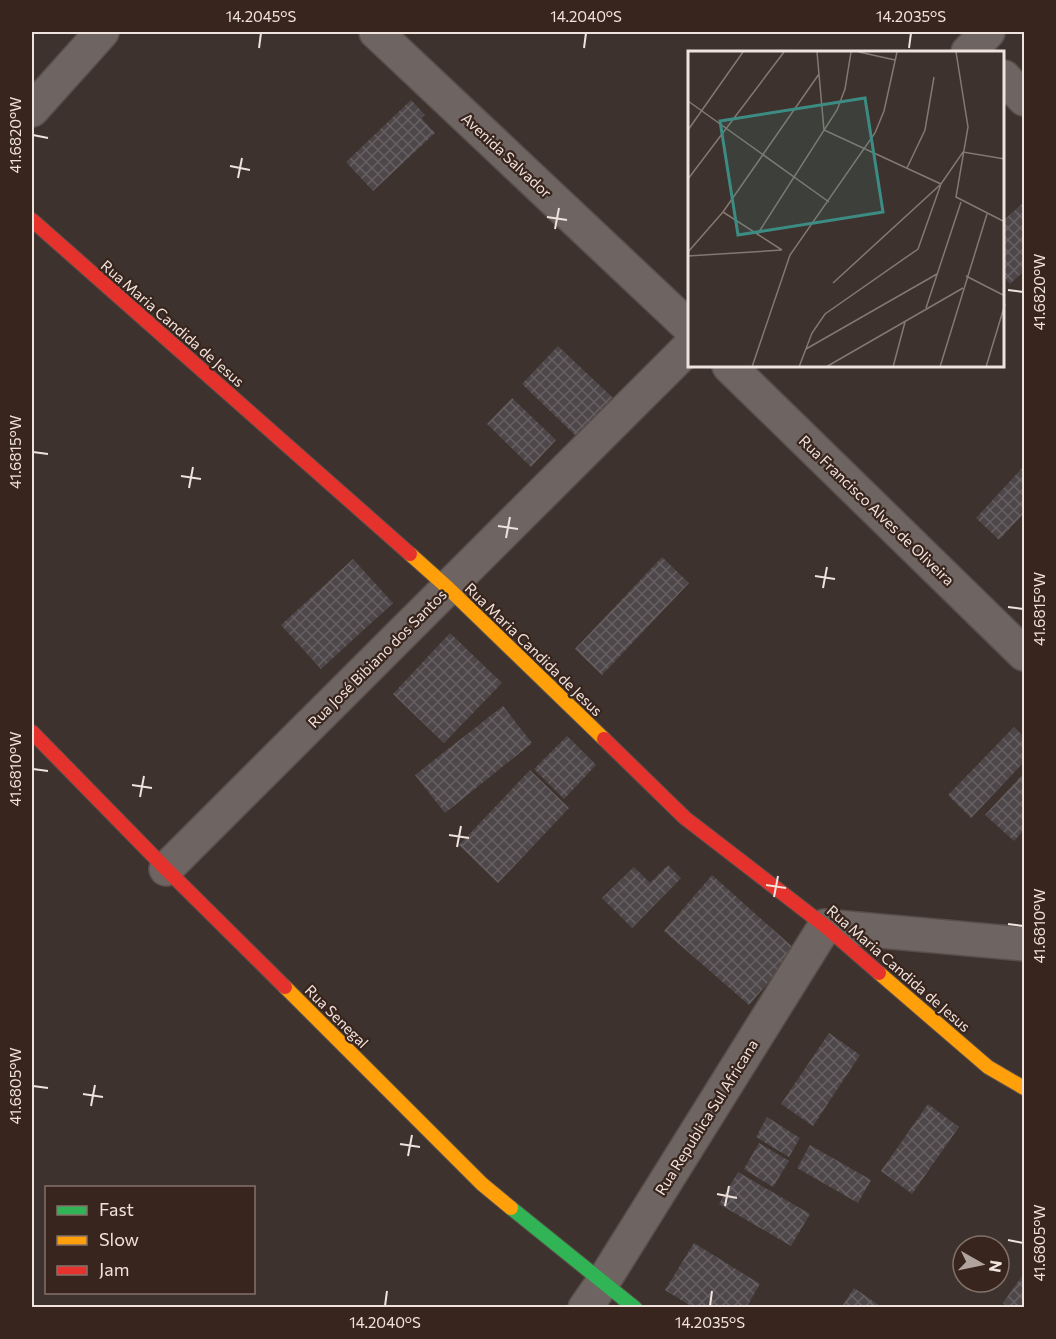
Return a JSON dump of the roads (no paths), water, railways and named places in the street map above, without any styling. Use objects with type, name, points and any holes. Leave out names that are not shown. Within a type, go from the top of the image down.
[{"type":"street","points":[[32,110],[102,32]]},
{"type":"street","name":"Avenida Salvador","points":[[376,32],[688,326]]},
{"type":"street","points":[[1005,78],[1024,99]]},
{"type":"street","name":"Rua Maria Candida de Jesus","points":[[32,220],[448,588],[686,818],[825,926],[988,1067],[1024,1088]]},
{"type":"street","name":"Rua José Bibiano dos Santos","points":[[166,869],[688,348]]},
{"type":"street","name":"Rua Francisco Alves de Oliveira","points":[[731,368],[1024,654]]},
{"type":"street","name":"Rua Senegal","points":[[32,732],[166,869],[594,1294],[635,1308]]},
{"type":"street","points":[[825,926],[1024,944]]},
{"type":"street","name":"Rua Republica Sul Africana","points":[[594,1294],[825,926]]}]
